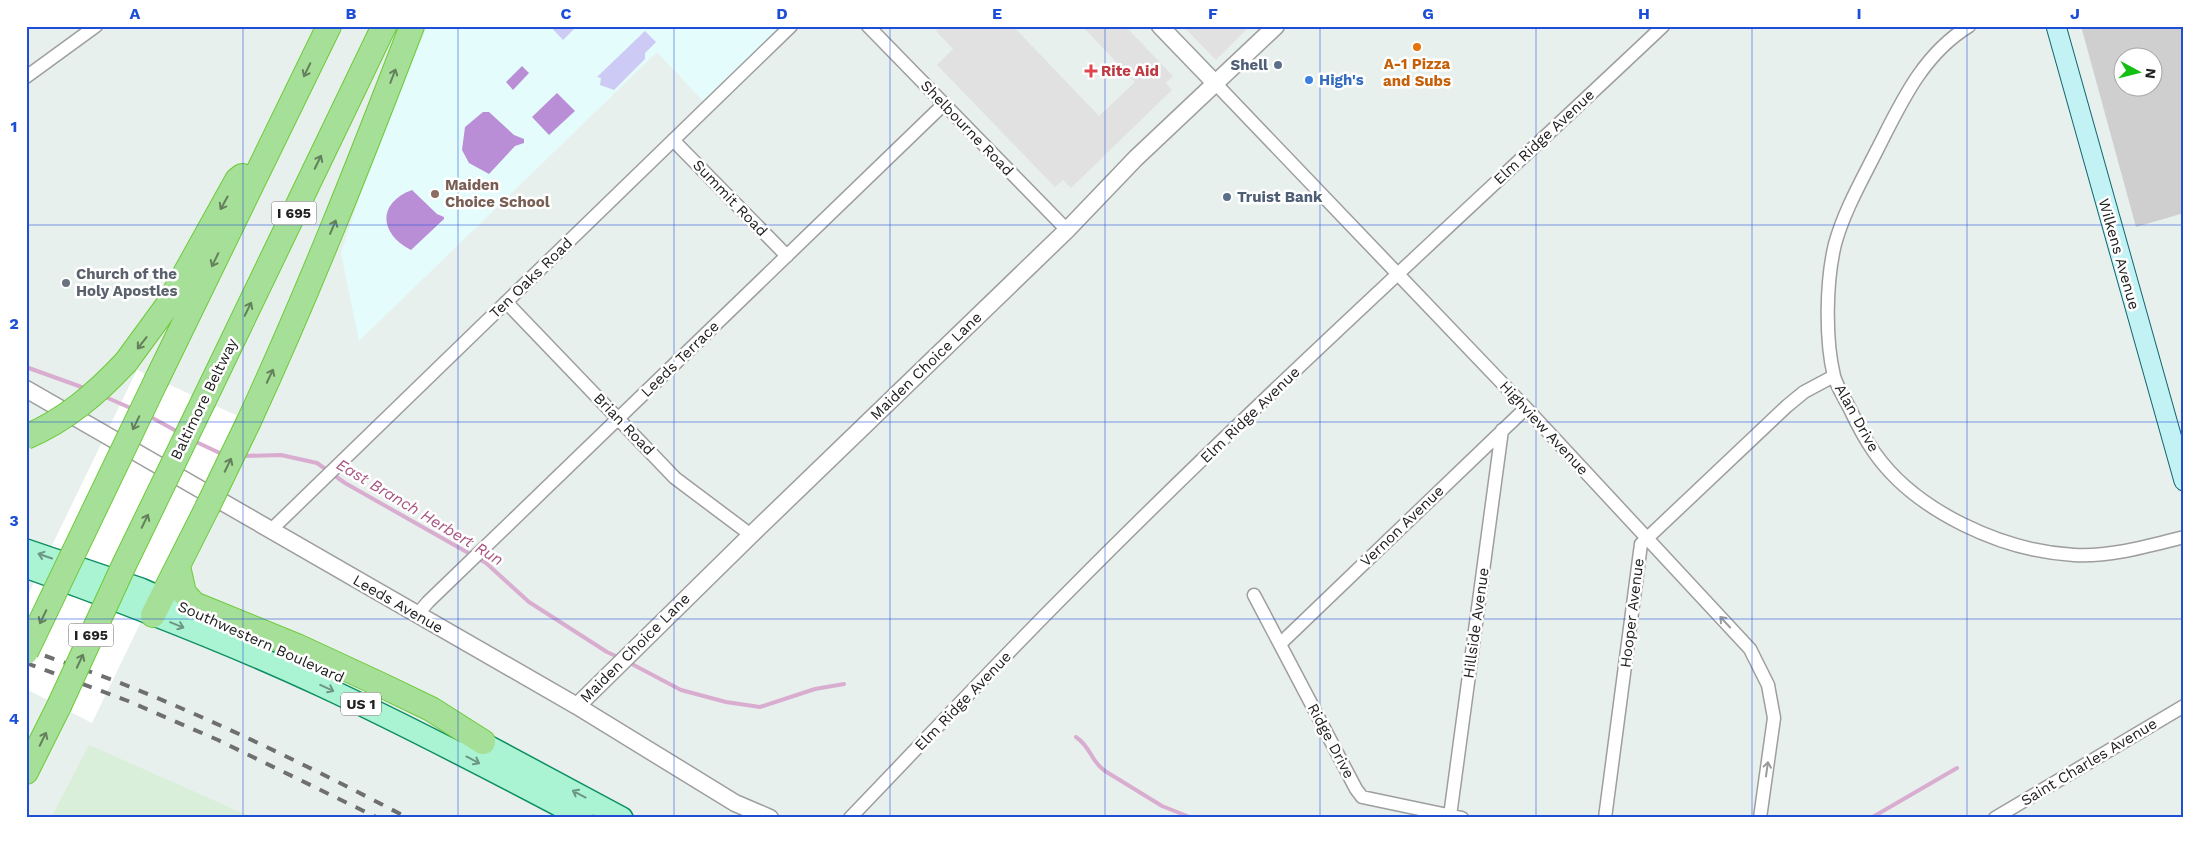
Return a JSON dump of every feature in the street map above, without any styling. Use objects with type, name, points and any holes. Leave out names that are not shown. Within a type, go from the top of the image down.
[{"type":"highway","points":[[26,652],[329,26]]},
{"type":"highway","name":"Baltimore Beltway","points":[[26,772],[384,26]]},
{"type":"highway","points":[[157,606],[207,508],[286,340],[340,212],[412,26]]},
{"type":"highway","points":[[26,437],[76,409],[107,383],[126,362],[167,306],[237,180],[267,153]]},
{"type":"highway","points":[[178,566],[184,593],[194,604],[297,646],[388,688],[431,709],[483,742]]},
{"type":"main road","name":"Wilkens Avenue","points":[[2056,26],[2184,481]]},
{"type":"main road","name":"Southwestern Boulevard","points":[[26,550],[141,589],[157,606],[451,748],[583,818]]},
{"type":"main road","name":"Southwestern Boulevard","points":[[26,567],[157,606],[483,742],[622,818]]},
{"type":"street","points":[[26,77],[96,26]]},
{"type":"street","name":"Ten Oaks Road","points":[[271,530],[790,26]]},
{"type":"street","name":"Shelbourne Road","points":[[868,26],[1067,230]]},
{"type":"street","points":[[1160,26],[1215,83]]},
{"type":"street","name":"Maiden Choice Lane","points":[[577,706],[623,659],[1067,230],[1136,158],[1276,26]]},
{"type":"street","name":"Elm Ridge Avenue","points":[[850,818],[1071,588],[1397,274],[1663,26]]},
{"type":"street","name":"Alan Drive","points":[[1969,26],[1940,49],[1910,86],[1846,214],[1835,244],[1828,302],[1834,376],[1854,419],[1874,453],[1910,489],[1935,508],[1965,525],[2021,546],[2075,555],[2128,550],[2184,537]]},
{"type":"street","name":"Highview Avenue","points":[[1215,83],[1526,408],[1750,649],[1768,685],[1774,718],[1760,818]]},
{"type":"street","name":"Leeds Terrace","points":[[417,615],[474,557],[944,104]]},
{"type":"street","name":"Summit Road","points":[[673,140],[787,256]]},
{"type":"street","name":"Brian Road","points":[[506,302],[675,478],[751,535]]},
{"type":"street","name":"Hooper Avenue","points":[[1605,818],[1641,544],[1787,406],[1804,392],[1834,376]]},
{"type":"street","name":"Leeds Avenue","points":[[26,390],[577,706],[735,802],[770,818]]},
{"type":"street","name":"Vernon Avenue","points":[[1280,644],[1526,408]]},
{"type":"street","name":"Hillside Avenue","points":[[1456,817],[1502,430]]},
{"type":"street","name":"Ridge Drive","points":[[1254,595],[1356,789],[1362,796],[1456,817]]},
{"type":"street","name":"Saint Charles Avenue","points":[[1995,818],[2184,706]]},
{"type":"shaded area","name":"Maiden Choice School","points":[[428,26],[781,26],[704,102],[657,52],[359,341],[341,253],[380,136],[402,81]]},
{"type":"shaded area","points":[[550,26],[577,26],[563,40]]},
{"type":"shaded area","points":[[941,26],[1013,26],[1099,116],[1135,82],[1082,26],[1125,26],[1173,76],[1166,83],[1172,90],[1071,188],[1063,180],[1055,187],[937,65],[953,49],[936,31]]},
{"type":"shaded area","points":[[1183,26],[1250,26],[1216,60]]},
{"type":"shaded area","points":[[2081,26],[2184,26],[2184,213],[2136,227]]},
{"type":"shaded area","points":[[645,31],[656,42],[645,53],[645,59],[614,90],[600,85],[601,78],[597,77]]},
{"type":"shaded area","points":[[522,66],[529,73],[513,90],[506,82]]},
{"type":"shaded area","points":[[557,93],[575,111],[549,135],[532,117]]},
{"type":"shaded area","points":[[483,112],[489,112],[514,135],[524,139],[524,143],[515,146],[489,174],[469,163],[462,150],[465,127]]},
{"type":"shaded area","points":[[412,190],[444,219],[411,250],[393,236],[386,219],[388,210],[393,203]]},
{"type":"shaded area","points":[[89,745],[200,794],[253,818],[51,818]]},
{"type":"pier","points":[[137,370],[240,417],[92,723],[26,689],[26,599]]},
{"type":"waterway","name":"East Branch Herbert Run","points":[[26,367],[87,389]]},
{"type":"waterway","name":"East Branch Herbert Run","points":[[103,396],[133,409]]},
{"type":"waterway","name":"East Branch Herbert Run","points":[[149,416],[180,433]]},
{"type":"waterway","name":"East Branch Herbert Run","points":[[192,440],[224,455]]},
{"type":"waterway","name":"East Branch Herbert Run","points":[[241,456],[281,455],[317,463],[345,483],[486,563],[529,602],[607,652],[620,658]]},
{"type":"waterway","name":"East Branch Herbert Run","points":[[628,662],[681,690],[726,702],[760,707],[815,689],[844,684]]},
{"type":"waterway","name":"East Branch Herbert Run","points":[[1076,737],[1085,746],[1096,763],[1105,771],[1162,806],[1192,818]]},
{"type":"waterway","name":"East Branch Herbert Run","points":[[1871,818],[1957,768]]},
{"type":"railway","points":[[26,649],[120,683],[238,733],[408,818]]},
{"type":"railway","points":[[26,663],[128,701],[218,740],[378,818]]},
{"type":"place","name":"A-1 Pizza and Subs","points":[[1417,47]]},
{"type":"place","name":"Shell","points":[[1278,65]]},
{"type":"place","name":"Rite Aid","points":[[1091,71]]},
{"type":"place","name":"High's","points":[[1309,80]]},
{"type":"place","name":"Maiden Choice School","points":[[435,194]]},
{"type":"place","name":"Truist Bank","points":[[1227,197]]},
{"type":"place","name":"Church of the Holy Apostles","points":[[66,283]]}]
